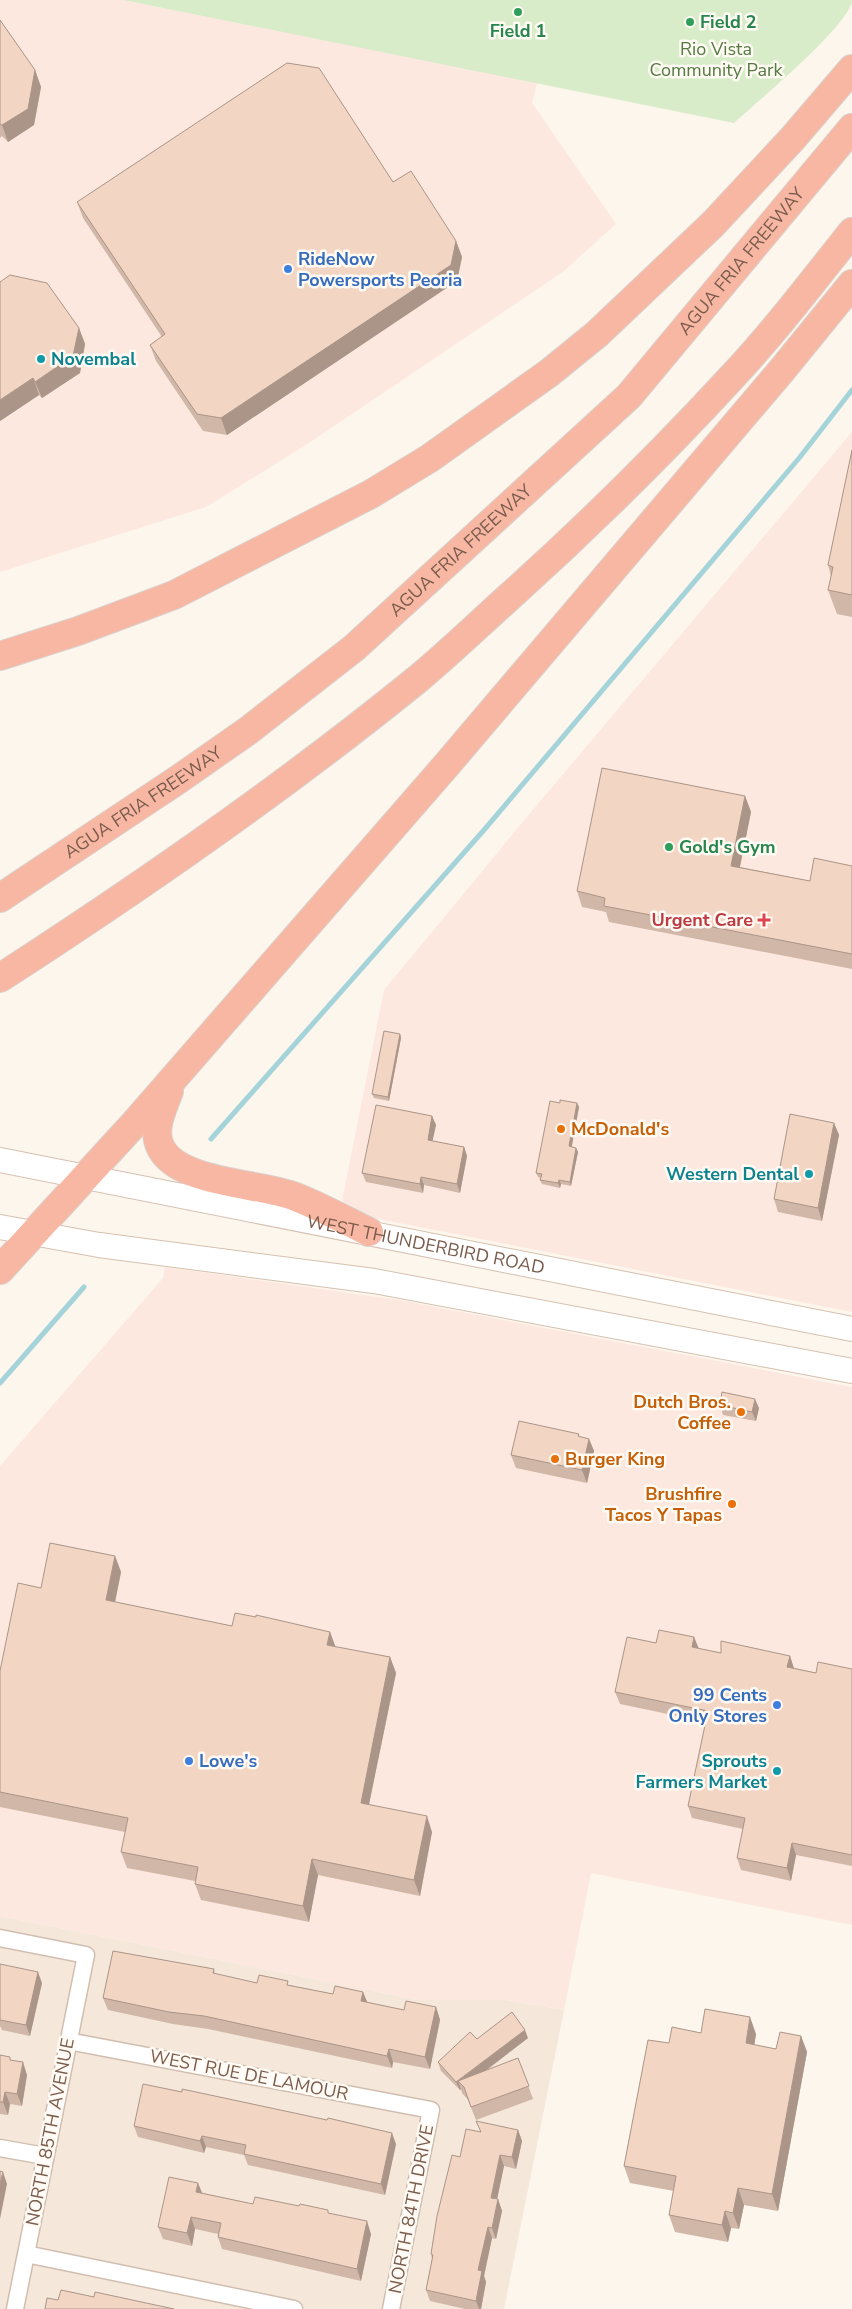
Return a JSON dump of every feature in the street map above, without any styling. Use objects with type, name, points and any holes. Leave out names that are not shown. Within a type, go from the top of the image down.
[{"type":"highway","points":[[0,656],[78,631],[174,595],[371,494],[430,458],[541,378],[597,334],[713,224],[852,69]]},
{"type":"highway","name":"AGUA FRIA FREEWAY","points":[[0,898],[101,833],[249,730],[354,648],[629,396],[852,128]]},
{"type":"highway","points":[[0,978],[190,852],[255,805],[420,677],[538,570],[653,460],[734,376],[793,307],[852,232]]},
{"type":"highway","points":[[0,1270],[35,1234],[84,1176],[175,1078],[444,768],[776,378],[852,284]]},
{"type":"highway","points":[[175,1078],[160,1114],[157,1138],[160,1148],[171,1162],[192,1172],[295,1196],[369,1232]]},
{"type":"main road","name":"WEST THUNDERBIRD ROAD","points":[[0,1160],[852,1329]]},
{"type":"main road","points":[[0,1227],[99,1245],[374,1281],[852,1371]]},
{"type":"street","name":"NORTH 85TH AVENUE","points":[[0,1938],[86,1955],[15,2309]]},
{"type":"street","name":"WEST RUE DE LAMOUR","points":[[68,2041],[431,2110]]},
{"type":"street","name":"NORTH 84TH DRIVE","points":[[391,2309],[431,2110]]},
{"type":"street","points":[[0,2148],[45,2156]]},
{"type":"street","points":[[26,2254],[294,2309]]},
{"type":"shaded area","points":[[0,0],[123,0],[537,83],[532,103],[616,224],[564,271],[309,443],[206,507],[0,572]]},
{"type":"shaded area","points":[[852,432],[852,1312],[368,1217],[342,1201],[384,990],[526,818]]},
{"type":"shaded area","points":[[165,1267],[399,1300],[852,1387],[852,1925],[591,1873],[564,2010],[506,2000],[418,2000],[0,1916],[0,1466],[163,1278]]},
{"type":"shaded area","points":[[0,1916],[418,2000],[506,2000],[564,2010],[504,2309],[0,2309]]},
{"type":"green space","name":"Rio Vista Community Park","points":[[123,0],[852,0],[848,11],[820,44],[781,82],[734,123]]},
{"type":"building","points":[[0,20],[35,70],[28,109],[2,125],[0,124]]},
{"type":"building","name":"RideNow Powersports Peoria","points":[[287,63],[319,68],[393,182],[411,171],[456,241],[451,265],[221,418],[197,414],[150,345],[165,334],[77,202]]},
{"type":"building","name":"Novembal","points":[[10,275],[47,283],[79,328],[73,356],[35,382],[33,378],[0,400],[0,282]]},
{"type":"building","points":[[852,450],[852,595],[828,590],[833,567],[828,565]]},
{"type":"building","points":[[602,768],[745,796],[731,866],[810,881],[814,858],[852,866],[852,954],[604,906],[605,898],[577,891]]},
{"type":"building","points":[[384,1031],[400,1034],[388,1097],[372,1094]]},
{"type":"building","name":"McDonald's","points":[[560,1100],[577,1103],[569,1146],[576,1148],[570,1182],[559,1180],[558,1183],[540,1180],[542,1174],[536,1173],[550,1101],[560,1103]]},
{"type":"building","points":[[376,1105],[432,1116],[428,1140],[464,1147],[457,1184],[421,1177],[420,1184],[362,1173]]},
{"type":"building","name":"Western Dental","points":[[790,1114],[834,1123],[818,1208],[774,1199]]},
{"type":"building","points":[[722,1392],[755,1399],[752,1412],[720,1405]]},
{"type":"building","points":[[519,1421],[579,1434],[578,1436],[589,1439],[582,1470],[511,1455]]},
{"type":"building","name":"Lowe's","points":[[50,1543],[115,1556],[106,1600],[232,1626],[235,1613],[256,1617],[256,1615],[330,1632],[327,1645],[390,1657],[361,1803],[427,1816],[414,1880],[312,1859],[303,1906],[195,1884],[198,1867],[121,1852],[128,1818],[0,1792],[0,1671],[18,1583],[41,1588]]},
{"type":"building","name":"Sprouts Farmers Market","points":[[659,1630],[694,1637],[692,1647],[721,1653],[721,1641],[790,1656],[787,1667],[816,1673],[818,1662],[852,1669],[852,1855],[792,1843],[787,1868],[737,1858],[745,1818],[688,1806],[708,1711],[615,1692],[627,1637],[656,1643]]},
{"type":"building","points":[[113,1951],[214,1969],[213,1973],[257,1983],[259,1975],[288,1981],[287,1985],[333,1994],[335,1986],[363,1992],[361,2001],[404,2010],[406,2001],[436,2007],[425,2057],[389,2049],[387,2056],[204,2016],[169,2012],[103,1998]]},
{"type":"building","points":[[0,1964],[38,1972],[26,2025],[0,2020]]},
{"type":"building","points":[[705,2009],[750,2017],[746,2043],[776,2049],[780,2032],[801,2036],[772,2194],[738,2188],[733,2213],[725,2211],[722,2225],[669,2215],[676,2176],[624,2166],[648,2040],[669,2043],[672,2027],[701,2033]]},
{"type":"building","points":[[512,2012],[525,2030],[456,2082],[438,2062],[470,2032],[477,2039]]},
{"type":"building","points":[[0,2055],[10,2057],[10,2060],[23,2062],[17,2094],[5,2092],[3,2102],[0,2102]]},
{"type":"building","points":[[518,2058],[529,2086],[471,2107],[464,2087],[458,2081]]},
{"type":"building","points":[[143,2084],[182,2092],[182,2089],[327,2120],[328,2118],[392,2133],[381,2184],[244,2154],[246,2145],[202,2136],[200,2141],[134,2126]]},
{"type":"building","points":[[476,2121],[518,2130],[512,2157],[500,2155],[491,2198],[498,2199],[492,2228],[488,2227],[478,2270],[482,2271],[476,2301],[426,2290],[433,2255],[431,2254],[437,2216],[452,2155],[460,2157],[466,2129],[481,2132]]},
{"type":"building","points":[[0,2171],[3,2172],[0,2184]]},
{"type":"building","points":[[169,2177],[198,2183],[196,2192],[253,2204],[255,2197],[299,2206],[300,2204],[328,2210],[328,2213],[367,2221],[357,2269],[218,2237],[221,2223],[191,2217],[187,2233],[158,2227]]},
{"type":"building","points":[[61,2290],[94,2297],[95,2292],[174,2309],[45,2309],[47,2298],[58,2300]]},
{"type":"waterway","points":[[211,1139],[484,830],[800,457],[852,390]]},
{"type":"waterway","points":[[0,1383],[84,1287]]},
{"type":"place","name":"Field 1","points":[[518,12]]},
{"type":"place","name":"Field 2","points":[[690,22]]},
{"type":"place","name":"RideNow Powersports Peoria","points":[[288,269]]},
{"type":"place","name":"Novembal","points":[[41,359]]},
{"type":"place","name":"Gold's Gym","points":[[669,847]]},
{"type":"place","name":"Urgent Care","points":[[764,920]]},
{"type":"place","name":"McDonald's","points":[[561,1129]]},
{"type":"place","name":"Western Dental","points":[[809,1174]]},
{"type":"place","name":"Dutch Bros. Coffee","points":[[741,1412]]},
{"type":"place","name":"Burger King","points":[[555,1459]]},
{"type":"place","name":"Brushfire Tacos Y Tapas","points":[[732,1504]]},
{"type":"place","name":"99 Cents Only Stores","points":[[777,1705]]},
{"type":"place","name":"Lowe's","points":[[189,1761]]},
{"type":"place","name":"Sprouts Farmers Market","points":[[777,1771]]}]
